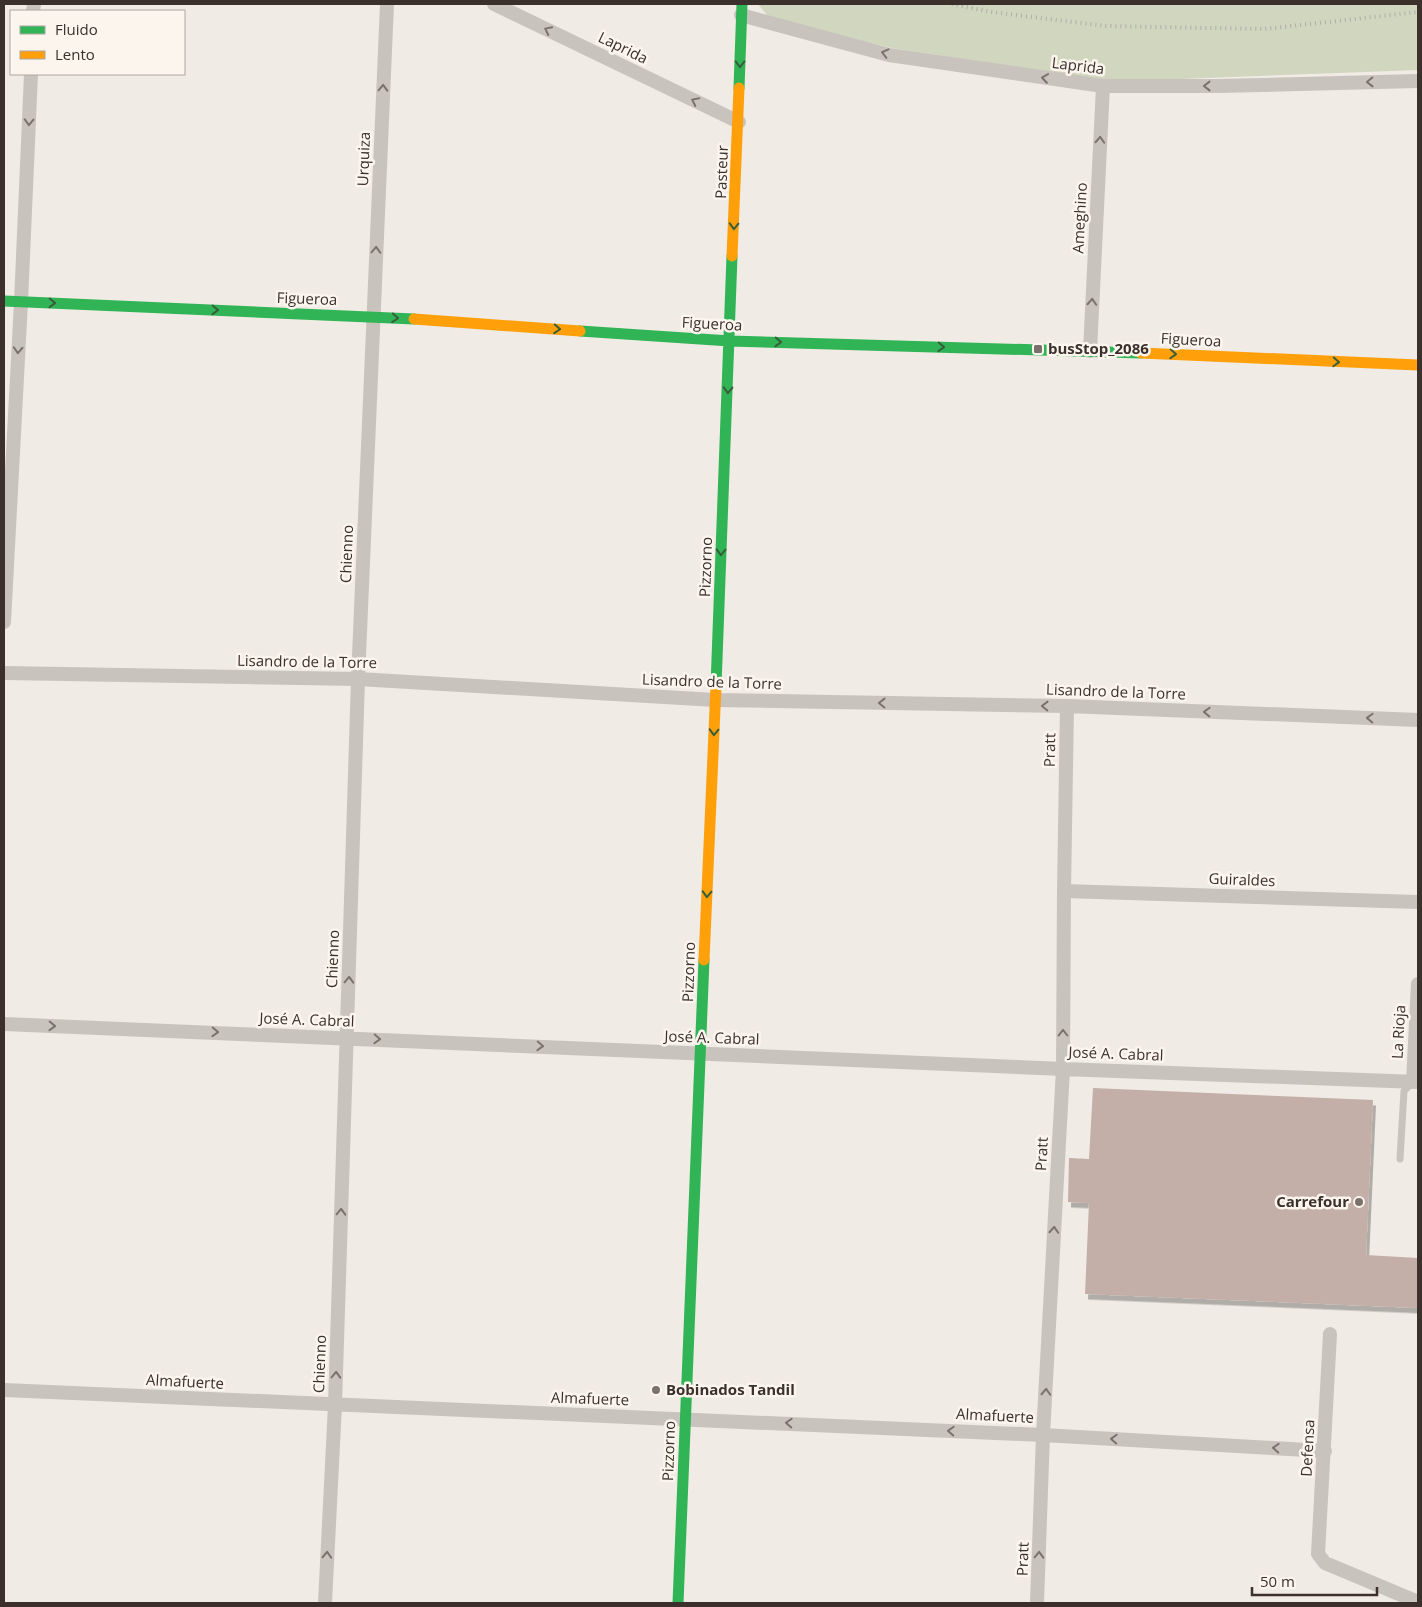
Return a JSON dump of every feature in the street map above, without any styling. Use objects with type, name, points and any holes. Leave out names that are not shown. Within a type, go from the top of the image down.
[{"type":"street","name":"Urquiza","points":[[373,316],[387,4]]},
{"type":"street","name":"Laprida","points":[[494,4],[738,122]]},
{"type":"street","name":"Laprida","points":[[742,9],[889,55],[1103,86],[1218,86],[1418,81]]},
{"type":"street","name":"Pasteur","points":[[730,341],[742,9]]},
{"type":"street","points":[[4,622],[31,75]]},
{"type":"street","name":"Ameghino","points":[[1090,351],[1103,86]]},
{"type":"street","name":"Figueroa","points":[[4,301],[373,316],[730,341],[1090,351],[1418,365]]},
{"type":"street","name":"Chienno","points":[[325,1603],[335,1405],[358,679],[373,316]]},
{"type":"street","name":"Pizzorno","points":[[678,1603],[730,341]]},
{"type":"street","name":"Lisandro de la Torre","points":[[4,673],[358,679],[715,700],[1067,706],[1418,720]]},
{"type":"street","name":"Pratt","points":[[1037,1603],[1063,1069],[1067,706]]},
{"type":"street","name":"Guiraldes","points":[[1064,891],[1418,902]]},
{"type":"street","name":"La Rioja","points":[[1415,1082],[1418,984]]},
{"type":"street","name":"José A. Cabral","points":[[4,1024],[1415,1082]]},
{"type":"street","name":"Defensa","points":[[1330,1334],[1318,1554],[1325,1563],[1418,1602]]},
{"type":"street","name":"Almafuerte","points":[[4,1390],[1044,1435],[1324,1451]]},
{"type":"lane","points":[[1400,1159],[1404,1091],[1415,1082]]},
{"type":"green space","points":[[758,4],[1418,4],[1418,70],[1126,81],[1096,79],[892,48],[779,21],[767,15]]},
{"type":"building","points":[[1093,1088],[1373,1100],[1366,1255],[1418,1258],[1418,1308],[1085,1294],[1089,1203],[1068,1202],[1069,1158],[1089,1159]]},
{"type":"railway","points":[[952,4],[991,12],[1106,26],[1264,29],[1418,12]]},
{"type":"traffic: fast","points":[[739,88],[742,4]]},
{"type":"traffic: fast","points":[[716,686],[732,256]]},
{"type":"traffic: fast","points":[[4,301],[414,319]]},
{"type":"traffic: fast","points":[[580,331],[730,341],[1141,353]]},
{"type":"traffic: fast","points":[[678,1603],[704,960]]},
{"type":"traffic: slow","points":[[732,256],[739,88]]},
{"type":"traffic: slow","points":[[414,319],[580,331]]},
{"type":"traffic: slow","points":[[1141,353],[1418,365]]},
{"type":"traffic: slow","points":[[704,960],[716,686]]},
{"type":"place","name":"busStop_2086","points":[[1038,349]]},
{"type":"place","name":"Carrefour","points":[[1359,1202]]},
{"type":"place","name":"Bobinados Tandil","points":[[656,1390]]}]
